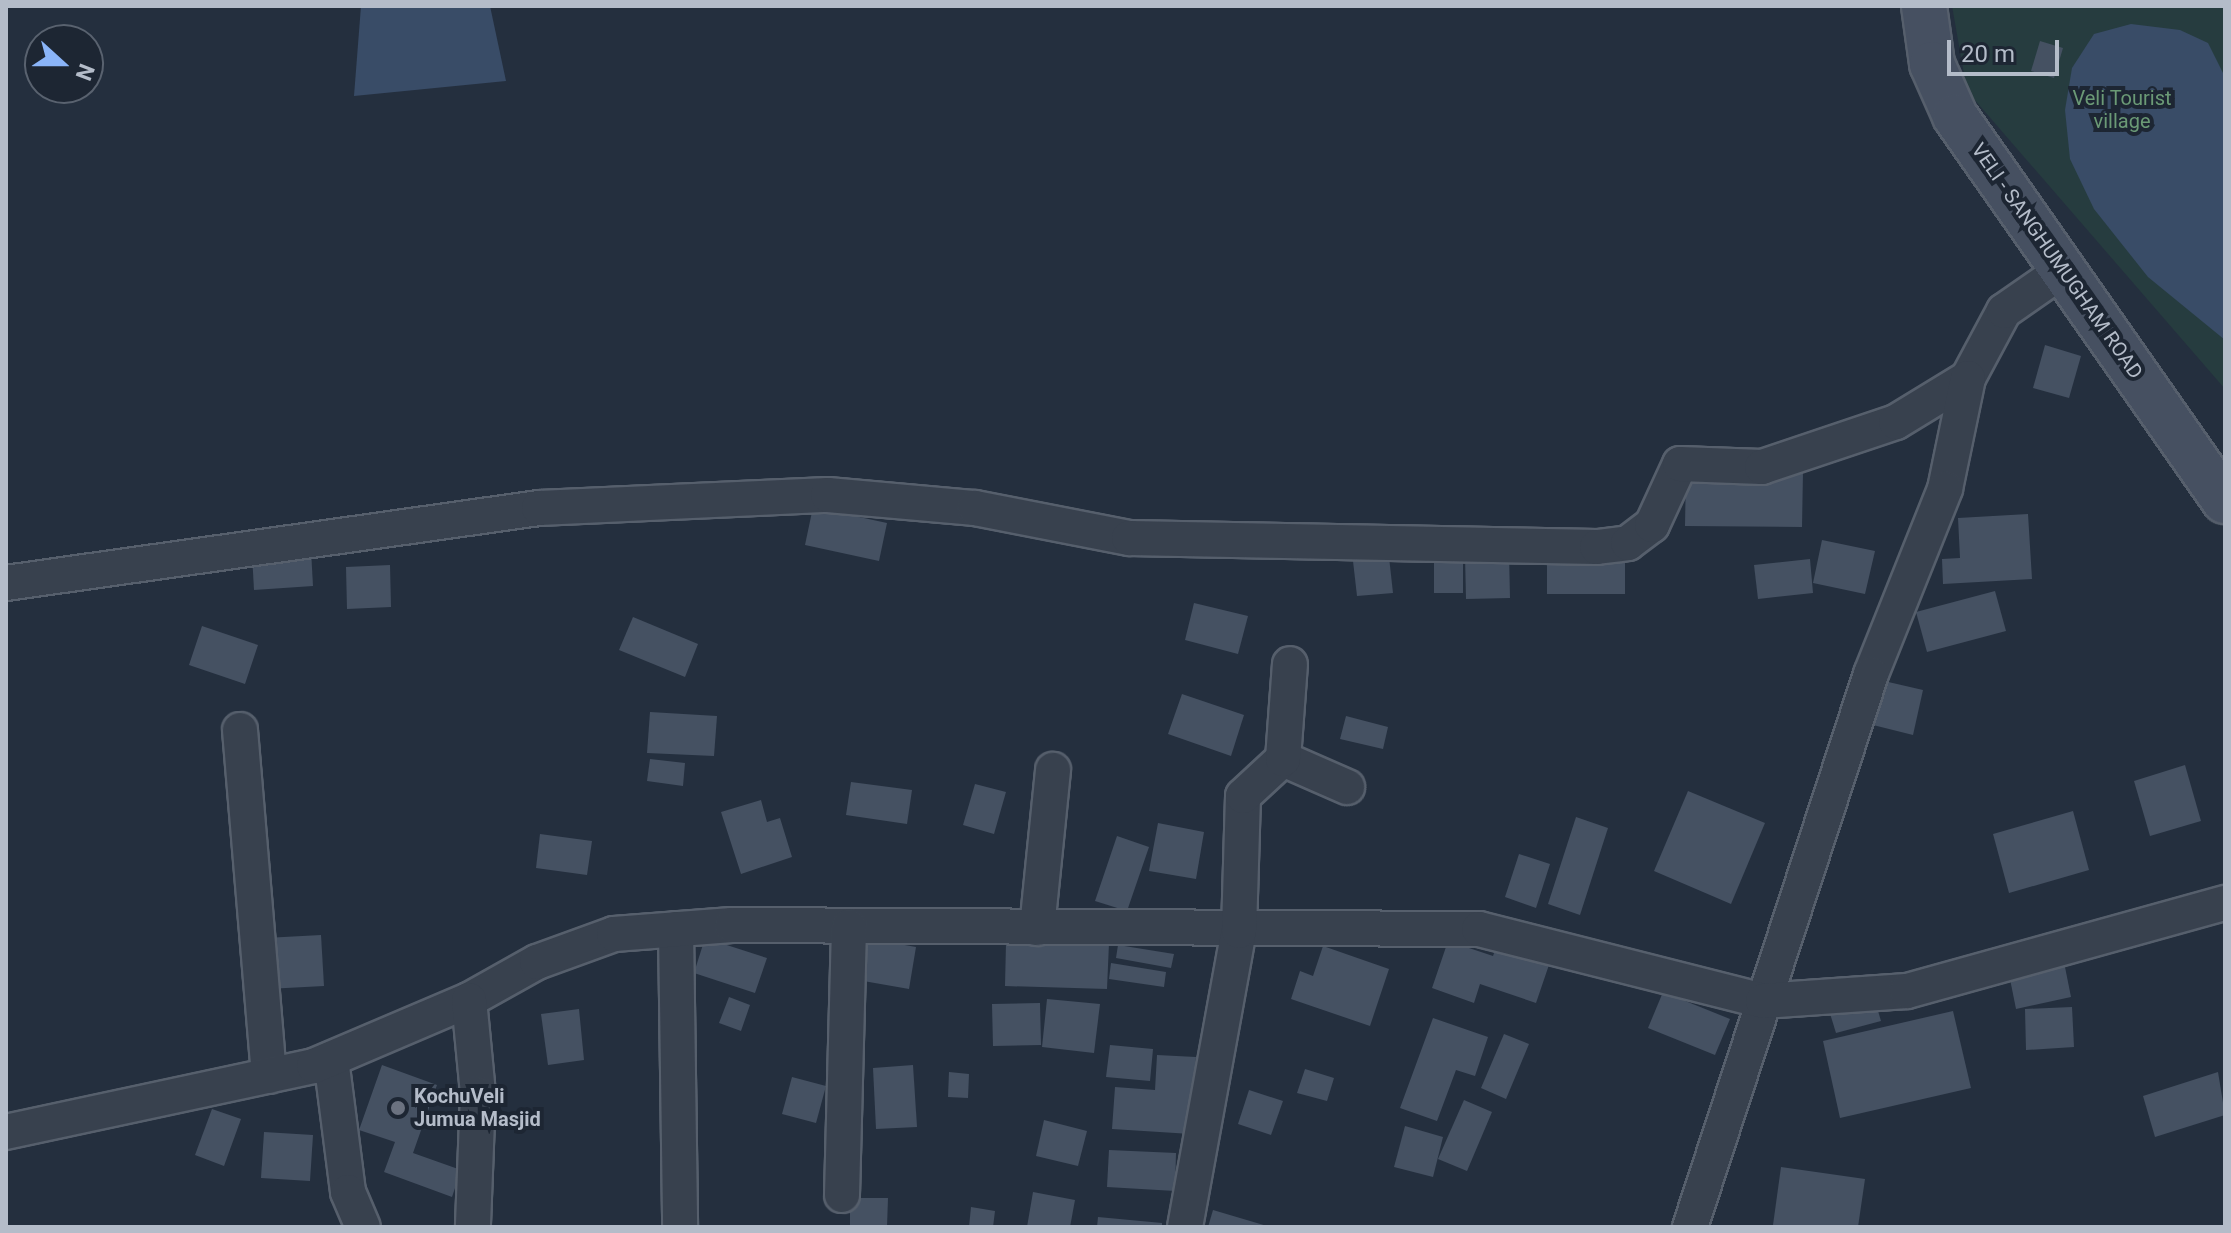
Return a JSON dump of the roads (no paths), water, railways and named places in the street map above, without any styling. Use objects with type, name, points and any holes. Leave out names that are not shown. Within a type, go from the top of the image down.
[{"type":"main road","name":"VELI - SANGHUMUGHAM ROAD","points":[[1924,6],[1932,64],[1955,116],[2225,501]]},
{"type":"street","points":[[1690,1227],[1876,660],[1945,489],[1968,378],[2004,311],[2063,270]]},
{"type":"street","points":[[6,583],[539,508],[828,495],[975,508],[1129,538],[1597,547],[1628,543],[1652,525],[1680,464],[1776,463],[1896,422],[1968,378]]},
{"type":"street","points":[[1185,1227],[1239,931],[1243,796],[1283,759],[1290,664]]},
{"type":"street","points":[[240,730],[269,1076]]},
{"type":"street","points":[[1283,759],[1347,787]]},
{"type":"street","points":[[1037,928],[1053,770]]},
{"type":"street","points":[[6,1132],[269,1076],[331,1059],[469,1000],[537,962],[614,934],[676,929],[849,926],[1239,931],[1479,929],[1763,1001],[1907,991],[2225,903]]},
{"type":"street","points":[[842,1195],[849,926]]},
{"type":"street","points":[[676,929],[680,1227]]},
{"type":"street","points":[[469,1000],[478,1094],[473,1227]]},
{"type":"street","points":[[331,1059],[348,1192],[363,1227]]},
{"type":"water","points":[[361,6],[490,6],[506,81],[354,96]]},
{"type":"water","points":[[2131,24],[2180,30],[2208,43],[2225,77],[2225,340],[2148,277],[2094,209],[2070,159],[2065,110],[2072,68],[2094,34]]},
{"type":"place","name":"KochuVeli Jumua Masjid","points":[[398,1108]]},
{"type":"park label","name":"Veli Tourist village","points":[[2122,110]]}]
